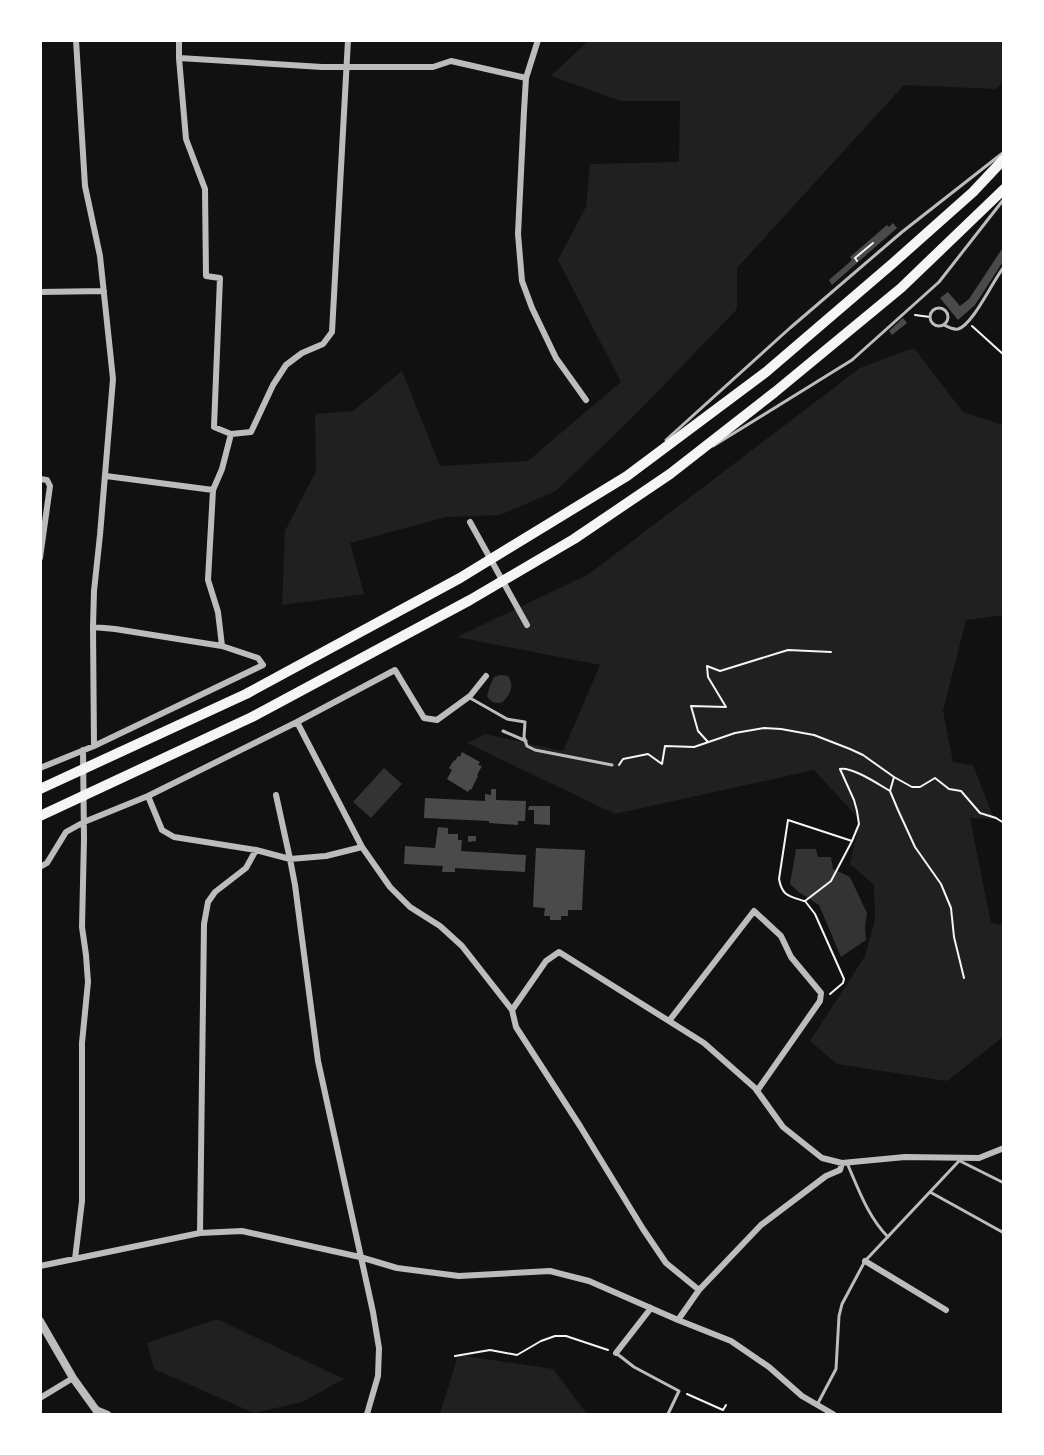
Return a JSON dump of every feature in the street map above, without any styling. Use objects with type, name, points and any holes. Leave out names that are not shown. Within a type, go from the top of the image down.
[{"type":"highway","points":[[40,789],[246,694],[460,578],[627,476],[766,372],[973,192],[1004,159]]},
{"type":"highway","points":[[40,816],[252,717],[446,613],[574,539],[670,474],[775,392],[901,288],[1004,189]]},
{"type":"street","points":[[76,40],[85,186],[100,256],[113,379],[94,591],[94,746]]},
{"type":"street","points":[[179,40],[186,139],[206,189],[206,276],[220,278],[214,427],[231,434],[251,432],[273,385],[286,365],[302,353],[323,344],[332,332],[348,40]]},
{"type":"street","points":[[538,40],[526,78],[518,234],[522,281],[556,358],[586,400]]},
{"type":"street","points":[[180,58],[322,67],[433,67],[452,61],[526,78]]},
{"type":"street","points":[[40,292],[104,291]]},
{"type":"street","points":[[222,646],[218,612],[208,580],[213,490],[222,469],[231,434]]},
{"type":"street","points":[[106,476],[213,490]]},
{"type":"street","points":[[40,479],[47,480],[50,486],[40,558]]},
{"type":"street","points":[[470,522],[527,625]]},
{"type":"street","points":[[40,768],[94,746],[263,665],[258,658],[222,646],[93,627]]},
{"type":"street","points":[[40,867],[47,863],[66,832],[84,822],[148,796],[395,670],[424,718],[437,720],[468,697],[486,676]]},
{"type":"street","points":[[297,722],[362,847],[390,887],[410,907],[441,926],[462,946],[512,1010],[516,1027],[643,1229],[666,1263],[699,1290]]},
{"type":"street","points":[[75,1259],[82,1201],[82,1043],[88,982],[82,927],[83,750]]},
{"type":"street","points":[[276,795],[290,859],[318,1060],[380,1348],[378,1376],[367,1414]]},
{"type":"street","points":[[148,796],[162,830],[174,837],[255,850],[290,859],[326,856],[362,847]]},
{"type":"street","points":[[200,1233],[204,924],[208,902],[214,892],[246,868],[255,850]]},
{"type":"street","points":[[669,1021],[754,911],[781,936],[791,957],[821,993],[820,1001],[757,1091]]},
{"type":"street","points":[[512,1010],[546,961],[559,952],[704,1043],[757,1091],[783,1127],[822,1158],[844,1163],[904,1157],[979,1158],[1004,1148]]},
{"type":"street","points":[[678,1320],[699,1290],[761,1225],[826,1176],[840,1170],[844,1163]]},
{"type":"street","points":[[40,1266],[200,1233],[242,1231],[360,1257],[397,1268],[459,1276],[550,1271],[589,1281],[731,1341],[747,1351],[802,1396],[833,1414]]},
{"type":"street","points":[[866,1261],[946,1310]]},
{"type":"street","points":[[616,1353],[651,1308]]},
{"type":"street","points":[[40,1321],[73,1378],[98,1412],[108,1414]]},
{"type":"street","points":[[40,1398],[73,1378]]},
{"type":"lane","points":[[627,476],[790,328],[902,232],[1004,152]]},
{"type":"lane","points":[[670,474],[852,360],[939,282],[1004,200]]},
{"type":"lane","points":[[944,325],[956,330],[968,322],[1004,267]]},
{"type":"lane","points":[[938,308],[944,309],[949,317],[947,323],[941,327],[935,326],[930,316],[932,311],[938,308]]},
{"type":"lane","points":[[468,697],[507,718],[525,722],[524,737],[527,746],[535,750],[612,765]]},
{"type":"lane","points":[[503,731],[526,741]]},
{"type":"lane","points":[[817,1405],[836,1369],[839,1316],[842,1304],[866,1261],[930,1192],[957,1159],[1004,1183]]},
{"type":"lane","points":[[844,1163],[870,1213],[888,1237]]},
{"type":"lane","points":[[930,1192],[1004,1233]]},
{"type":"lane","points":[[616,1353],[634,1367],[679,1391],[668,1414]]},
{"type":"path","points":[[911,314],[930,316]]},
{"type":"path","points":[[968,322],[1004,354]]},
{"type":"path","points":[[708,742],[698,731],[692,706],[726,707],[708,677],[707,666],[720,671],[789,650],[831,652]]},
{"type":"path","points":[[612,765],[620,765],[623,759],[648,754],[662,764],[665,747],[694,747],[735,733],[764,728],[781,729],[814,735],[863,755],[912,787],[920,787],[935,778],[949,789],[961,791],[980,813],[1004,823]]},
{"type":"path","points":[[805,901],[831,881],[859,824],[857,811],[840,769],[844,768],[890,791],[915,847],[941,884],[951,908],[954,937],[964,978]]},
{"type":"path","points":[[890,791],[894,777]]},
{"type":"path","points":[[820,1001],[843,983],[844,979],[815,914],[805,901],[785,894],[781,888],[779,879],[788,819],[852,842]]},
{"type":"path","points":[[455,1356],[490,1350],[517,1355],[555,1336],[566,1336],[616,1353]]},
{"type":"path","points":[[679,1391],[723,1410],[726,1404]]},
{"type":"shaded area","points":[[589,40],[1003,41],[1003,81],[996,89],[904,85],[737,268],[737,309],[637,413],[556,491],[500,515],[446,517],[350,543],[364,594],[282,605],[285,531],[316,471],[315,414],[353,411],[402,371],[440,466],[528,461],[621,382],[558,260],[586,207],[590,164],[679,162],[680,101],[621,101],[551,76]]},
{"type":"shaded area","points":[[914,348],[963,412],[1003,425],[1003,615],[966,620],[943,711],[953,762],[973,765],[994,819],[970,818],[991,923],[1003,925],[1003,1037],[947,1081],[837,1064],[810,1041],[865,956],[875,920],[874,885],[850,864],[860,820],[814,770],[615,814],[467,743],[485,734],[563,751],[600,665],[457,637],[589,574],[860,368]]},
{"type":"shaded area","points":[[508,676],[511,690],[503,702],[498,703],[487,696],[494,677]]},
{"type":"shaded area","points":[[384,768],[402,784],[371,818],[353,802]]},
{"type":"shaded area","points":[[796,849],[816,849],[818,857],[831,857],[833,869],[850,877],[867,913],[866,940],[841,957],[819,905],[790,884]]},
{"type":"shaded area","points":[[217,1319],[344,1379],[302,1402],[254,1413],[154,1369],[147,1343]]},
{"type":"shaded area","points":[[458,1355],[553,1369],[587,1414],[440,1414]]},
{"type":"building","points":[[893,223],[897,228],[832,285],[829,280],[852,260],[850,257],[887,225],[889,227]]},
{"type":"building","points":[[1004,246],[1004,260],[975,305],[958,320],[940,298],[948,292],[960,306],[969,299]]},
{"type":"building","points":[[903,318],[907,323],[892,335],[889,331]]},
{"type":"building","points":[[462,752],[480,762],[478,765],[482,766],[468,792],[447,779],[452,770],[449,768]]},
{"type":"building","points":[[491,789],[496,789],[496,800],[526,801],[525,821],[518,821],[518,825],[489,823],[489,821],[424,818],[425,798],[485,801],[485,794],[491,795]]},
{"type":"building","points":[[529,806],[550,806],[550,825],[534,824],[534,810],[528,810]]},
{"type":"building","points":[[438,827],[448,828],[448,834],[458,834],[458,840],[462,840],[461,851],[526,855],[525,872],[455,868],[455,872],[442,872],[443,866],[404,864],[405,846],[435,848]]},
{"type":"building","points":[[468,836],[476,836],[476,841],[468,842]]},
{"type":"building","points":[[536,848],[585,850],[582,910],[568,910],[568,916],[561,916],[561,920],[550,920],[550,916],[544,916],[545,908],[533,907]]}]
